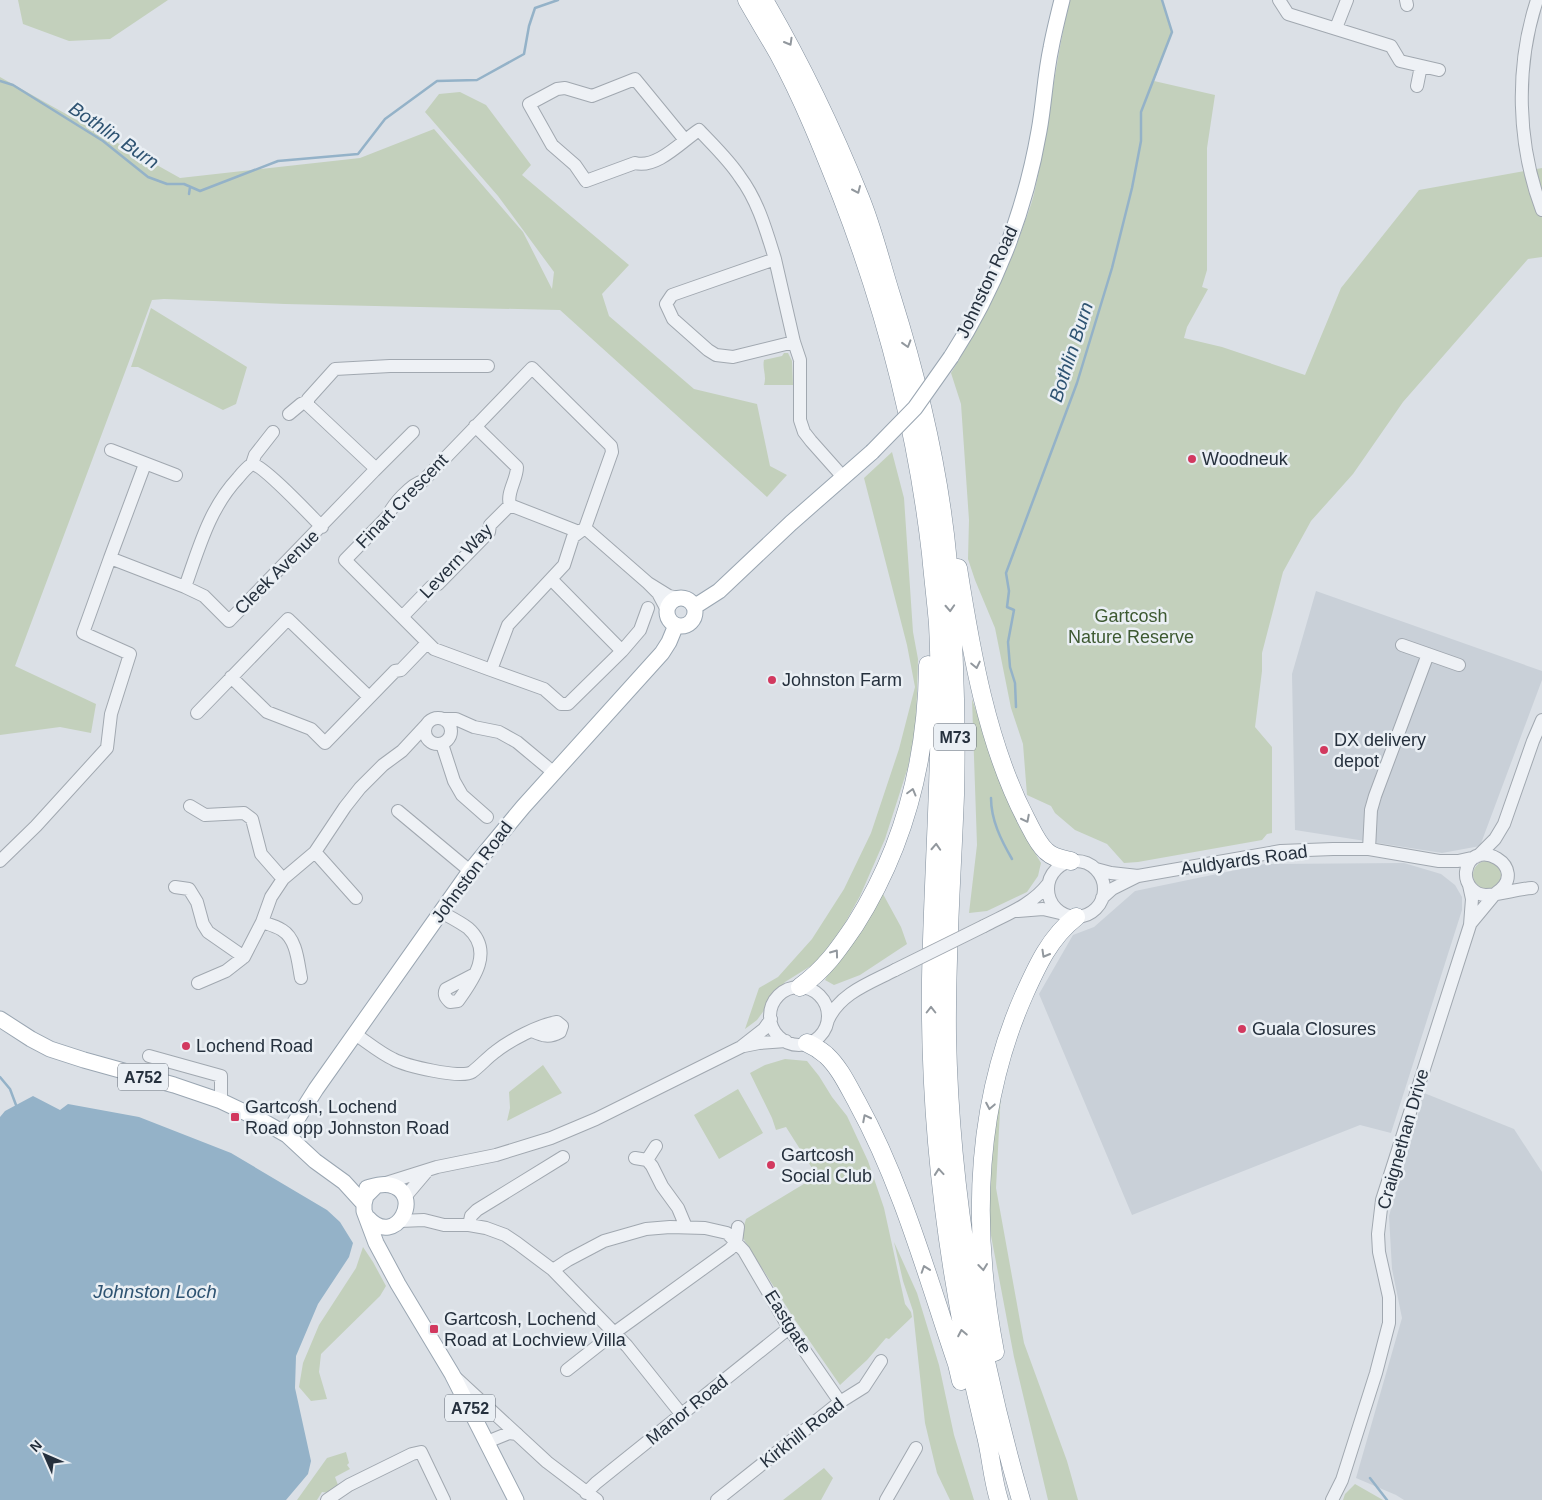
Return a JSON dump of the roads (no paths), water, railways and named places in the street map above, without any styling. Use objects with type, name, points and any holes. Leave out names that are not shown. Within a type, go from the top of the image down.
[{"type":"highway","name":"M73","points":[[747,0],[779,54],[827,160],[870,276],[904,398],[926,514],[938,630],[940,753],[931,991],[933,1100],[948,1246],[962,1334],[999,1500]]},
{"type":"highway","name":"M73","points":[[764,0],[794,52],[861,198],[911,358],[937,484],[947,561],[956,710],[955,794],[947,989],[949,1084],[954,1157],[960,1217],[980,1337],[1021,1500]]},
{"type":"highway","points":[[808,990],[861,915],[882,875],[906,814],[914,787],[924,738],[928,690],[928,623],[922,542],[904,398]]},
{"type":"highway","points":[[923,411],[941,483],[980,684],[1003,764],[1017,800],[1041,846],[1052,856],[1071,861]]},
{"type":"highway","points":[[1029,1500],[1011,1430],[990,1321],[981,1234],[982,1161],[988,1111],[1002,1052],[1019,1006],[1046,951],[1069,915]]},
{"type":"highway","points":[[807,1044],[816,1047],[826,1055],[846,1081],[867,1120],[890,1172],[957,1364],[974,1435],[994,1500]]},
{"type":"main road","name":"Johnston Road","points":[[287,1135],[316,1089],[470,871],[553,772],[662,653],[676,625],[689,624],[694,616],[694,607],[719,591],[791,522],[872,452],[915,408],[951,357],[975,317],[995,274],[1026,191],[1039,131],[1051,49],[1062,0]]},
{"type":"main road","points":[[676,625],[669,619],[667,610],[671,602],[679,598],[688,600],[694,607]]},
{"type":"main road","name":"A752","points":[[0,1019],[50,1049],[174,1085],[221,1101],[259,1119],[287,1135],[315,1161],[344,1182],[366,1211],[381,1254],[452,1374],[516,1500]]},
{"type":"main road","name":"A752","points":[[344,1182],[367,1188],[380,1185]]},
{"type":"main road","points":[[381,1254],[400,1213],[400,1190],[392,1185],[380,1185],[366,1196],[366,1211],[376,1225],[400,1213]]},
{"type":"street","points":[[1279,0],[1288,14],[1391,46],[1400,61],[1438,70]]},
{"type":"street","points":[[1336,28],[1346,0]]},
{"type":"street","points":[[1537,0],[1527,36],[1522,112],[1530,166],[1542,210]]},
{"type":"street","points":[[1417,86],[1421,66]]},
{"type":"street","points":[[685,140],[635,79],[592,96],[565,88],[557,89],[529,104],[552,146],[575,165],[586,181],[635,163],[642,165],[668,155],[700,130],[740,176],[765,226],[800,360],[800,420],[804,432],[843,477]]},
{"type":"street","points":[[774,259],[672,295],[666,304],[673,319],[708,350],[716,354],[733,357],[794,342]]},
{"type":"street","points":[[289,414],[308,401],[335,369],[390,366],[488,366]]},
{"type":"street","name":"Finart Crescent","points":[[532,368],[612,449],[582,530],[574,537],[564,565],[508,625],[491,670],[434,649],[345,560],[388,516],[390,509],[416,483],[422,481],[532,368]]},
{"type":"street","points":[[308,401],[308,405],[373,466],[374,471]]},
{"type":"street","points":[[475,426],[517,467],[517,474],[508,500],[510,505],[582,530],[648,583],[658,593],[667,610]]},
{"type":"street","points":[[185,587],[206,525],[232,484],[252,464],[255,455],[273,432]]},
{"type":"street","name":"Cleek Avenue","points":[[110,558],[204,596],[229,621],[413,432]]},
{"type":"street","points":[[111,450],[176,475]]},
{"type":"street","points":[[0,861],[36,826],[107,748],[111,714],[130,654],[83,633],[145,464]]},
{"type":"street","points":[[252,464],[256,465],[270,477],[322,526]]},
{"type":"street","name":"Levern Way","points":[[402,617],[431,587],[438,584],[489,532],[490,525],[510,505]]},
{"type":"street","points":[[551,579],[622,651]]},
{"type":"street","points":[[648,583],[669,596],[679,598]]},
{"type":"street","points":[[491,670],[544,689],[561,704],[568,704],[622,651],[640,630],[648,608]]},
{"type":"street","points":[[197,713],[288,619],[369,697]]},
{"type":"street","points":[[231,677],[267,712],[311,729],[325,743],[395,671],[401,670],[427,643]]},
{"type":"street","points":[[1402,645],[1459,665]]},
{"type":"street","points":[[1369,849],[1375,796],[1428,654]]},
{"type":"street","points":[[198,984],[226,971],[244,957],[262,922],[272,897],[283,879],[315,852],[360,788],[383,765],[402,751],[433,719],[456,719],[474,727],[500,732],[516,742],[553,772]]},
{"type":"street","points":[[402,751],[447,741],[451,734],[450,726],[443,719]]},
{"type":"street","points":[[1495,894],[1504,885],[1507,874],[1502,847],[1504,824],[1542,720]]},
{"type":"street","points":[[428,723],[425,729],[426,736],[436,742],[462,795],[487,817]]},
{"type":"street","points":[[451,734],[474,727]]},
{"type":"street","points":[[190,806],[205,815],[244,813],[252,819],[261,854],[283,879]]},
{"type":"street","points":[[398,811],[470,871]]},
{"type":"street","points":[[1477,857],[1484,854],[1496,856],[1517,879],[1534,889],[1483,895],[1473,890],[1468,884],[1466,871],[1468,865],[1494,839],[1504,824]]},
{"type":"street","name":"Auldyards Road","points":[[1096,869],[1111,874],[1138,876],[1281,851],[1369,849],[1439,861],[1458,861],[1477,857]]},
{"type":"street","points":[[315,852],[356,898]]},
{"type":"street","points":[[380,1185],[441,1166],[496,1155],[551,1138],[596,1119],[741,1047],[764,1028],[771,1019],[776,999],[787,990],[808,990],[833,996],[858,988],[1016,911],[1039,895],[1048,884],[1056,869],[1063,864],[1071,861],[1084,862],[1096,869],[1103,883],[1102,898],[1098,906],[1092,912],[1084,915],[1069,915],[1043,909],[1016,911]]},
{"type":"street","name":"Auldyards Road","points":[[1439,861],[1455,871],[1468,884]]},
{"type":"street","name":"Auldyards Road","points":[[1102,898],[1112,889],[1138,876]]},
{"type":"street","points":[[1048,884],[1049,898],[1052,904],[1069,915]]},
{"type":"street","name":"Craignethan Drive","points":[[1332,1500],[1342,1480],[1376,1374],[1389,1323],[1388,1297],[1379,1252],[1378,1234],[1382,1200],[1470,925],[1472,903],[1468,884]]},
{"type":"street","points":[[175,887],[188,889],[198,902],[203,924],[208,932],[244,957]]},
{"type":"street","name":"Craignethan Drive","points":[[1470,925],[1482,907],[1495,894]]},
{"type":"street","points":[[441,912],[466,927],[476,936],[481,946],[481,958],[475,974]]},
{"type":"street","points":[[262,922],[282,930],[290,938],[296,951],[301,978]]},
{"type":"street","points":[[771,1019],[777,1034],[786,1041],[793,1044],[807,1044],[821,1035],[838,1003],[858,988]]},
{"type":"street","points":[[808,990],[826,1004],[828,1020]]},
{"type":"street","points":[[355,1034],[393,1060],[458,1074],[470,1073],[498,1050],[532,1031]]},
{"type":"street","points":[[741,1047],[759,1043],[786,1041]]},
{"type":"street","points":[[149,1056],[221,1076],[221,1101]]},
{"type":"street","points":[[656,1146],[641,1159],[678,1208],[686,1228]]},
{"type":"street","points":[[469,1224],[471,1216],[477,1210],[563,1157]]},
{"type":"street","points":[[428,1171],[400,1213],[444,1225],[469,1224],[505,1235],[553,1270],[614,1333],[652,1376],[682,1415]]},
{"type":"street","points":[[567,1370],[614,1333],[730,1249],[736,1242],[738,1227]]},
{"type":"street","points":[[553,1270],[604,1241],[646,1229],[686,1228],[718,1230],[727,1234],[736,1242]]},
{"type":"street","name":"Eastgate","points":[[736,1242],[744,1251],[789,1328],[840,1402]]},
{"type":"street","name":"Manor Road","points":[[592,1496],[596,1483],[789,1328]]},
{"type":"street","name":"Kirkhill Road","points":[[717,1500],[840,1402],[864,1387],[881,1361]]},
{"type":"street","points":[[452,1374],[547,1462],[592,1496]]},
{"type":"street","points":[[488,1442],[509,1433],[517,1434]]},
{"type":"street","points":[[886,1500],[916,1448]]},
{"type":"street","points":[[327,1500],[349,1485],[412,1454],[421,1452],[444,1500]]},
{"type":"water","name":"Johnston Loch","points":[[33,1096],[60,1110],[68,1104],[139,1117],[231,1153],[327,1210],[340,1222],[353,1243],[349,1257],[318,1304],[296,1356],[295,1388],[311,1461],[308,1474],[286,1500],[0,1500],[0,1117],[5,1111]]},
{"type":"waterway","name":"Bothlin Burn","points":[[0,81],[13,85],[103,141],[148,177],[167,184],[184,184],[200,191],[278,161],[358,154],[385,119],[437,81],[477,80],[524,54],[529,26],[535,8],[558,0]]},
{"type":"waterway","name":"Bothlin Burn","points":[[1016,707],[1015,683],[1010,667],[1008,642],[1014,610],[1007,607],[1009,591],[1006,573],[1077,383],[1112,268],[1132,188],[1141,141],[1141,112],[1172,32],[1162,0]]},
{"type":"waterway","name":"Bothlin Burn","points":[[189,194],[190,187]]},
{"type":"waterway","name":"Bothlin Burn","points":[[991,798],[997,830],[1012,859]]},
{"type":"waterway","points":[[0,1077],[10,1089],[16,1105]]},
{"type":"waterway","name":"Bothlin Burn","points":[[1370,1478],[1387,1500]]},
{"type":"place","name":"Woodneuk","points":[[1192,459]]},
{"type":"place","name":"Johnston Farm","points":[[772,680]]},
{"type":"place","name":"DX delivery depot","points":[[1324,750]]},
{"type":"place","name":"Guala Closures","points":[[1242,1029]]},
{"type":"place","name":"Lochend Road","points":[[186,1046]]},
{"type":"place","name":"Gartcosh, Lochend Road opp Johnston Road","points":[[235,1117]]},
{"type":"place","name":"Gartcosh Social Club","points":[[771,1165]]},
{"type":"place","name":"Gartcosh, Lochend Road at Lochview Villa","points":[[434,1329]]},
{"type":"park label","name":"Gartcosh Nature Reserve","points":[[1131,626]]}]
